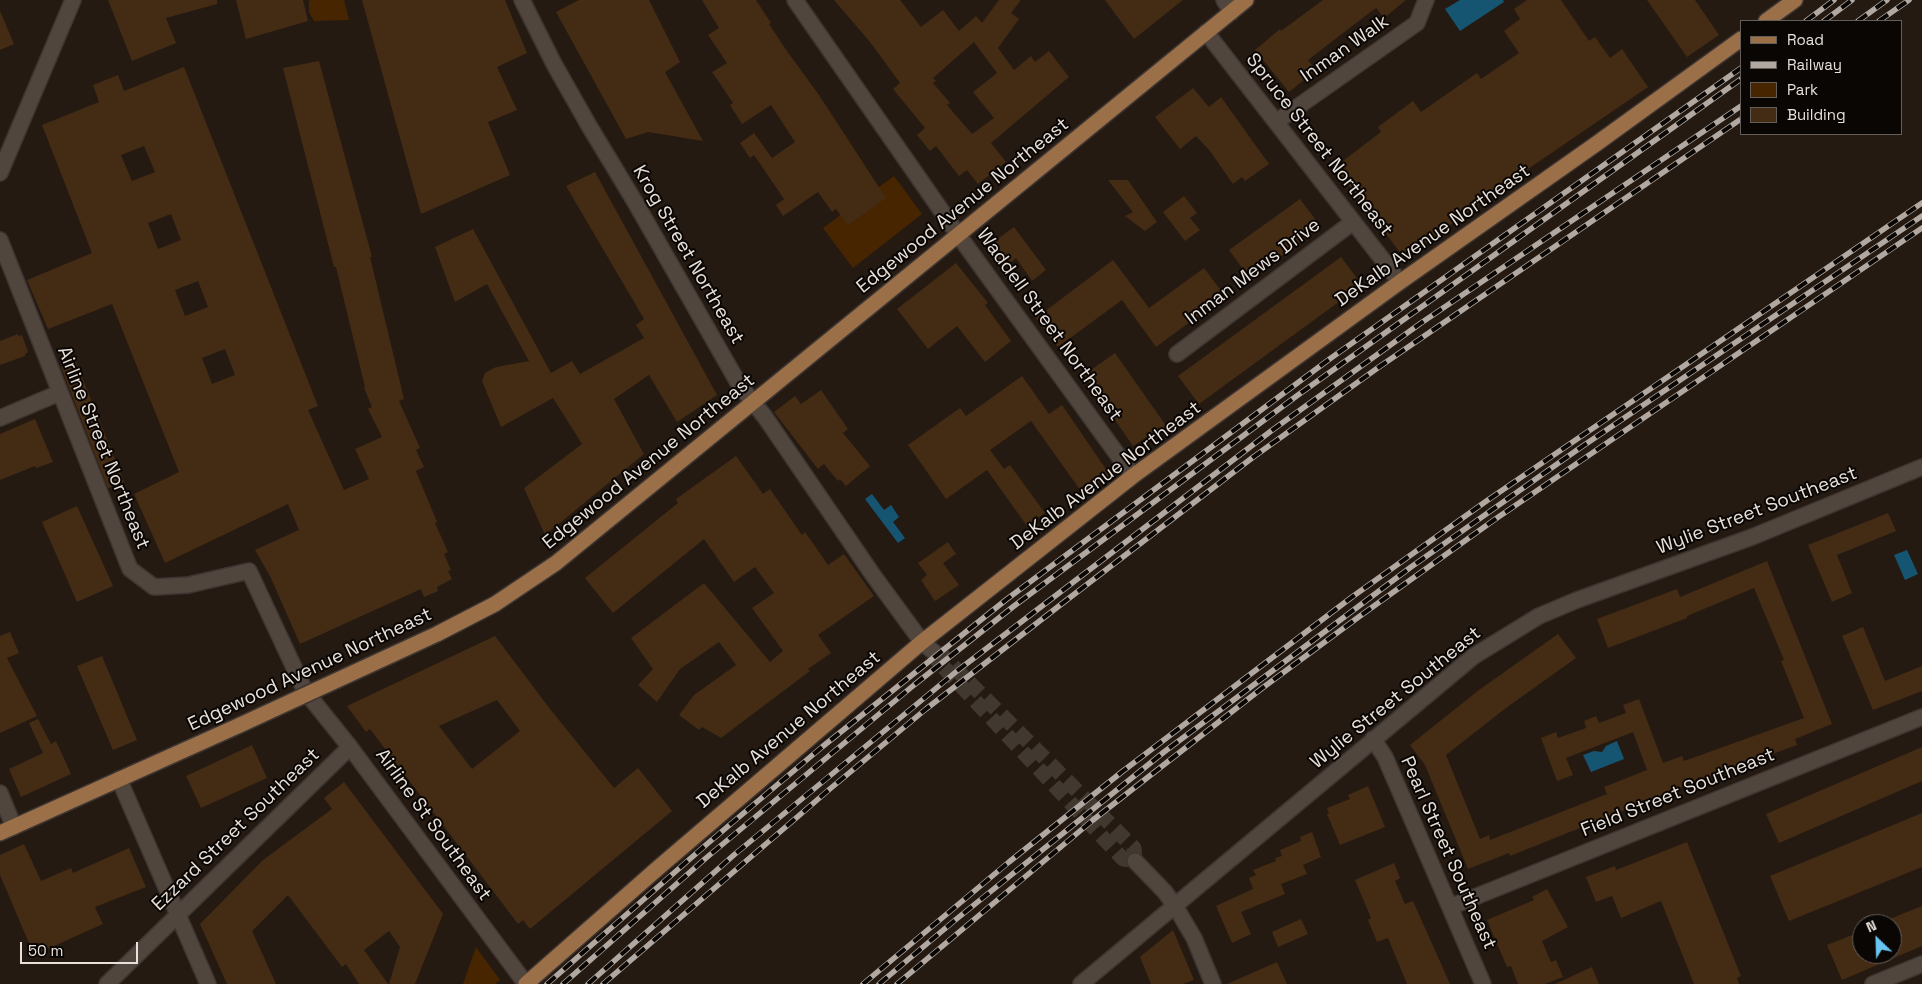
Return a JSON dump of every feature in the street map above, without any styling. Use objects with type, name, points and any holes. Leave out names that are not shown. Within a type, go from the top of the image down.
[{"type":"main road","name":"Edgewood Avenue Northeast","points":[[0,833],[437,634],[495,604],[556,563],[959,236],[1206,32],[1228,6],[1246,0]]},
{"type":"main road","points":[[1767,20],[1786,3]]},
{"type":"main road","name":"DeKalb Avenue Northeast","points":[[526,984],[658,868],[922,642],[1133,476],[1400,282],[1588,150],[1740,40]]},
{"type":"street","points":[[0,172],[73,0]]},
{"type":"street","name":"Krog Street Northeast","points":[[522,0],[538,34],[588,124],[740,386],[922,642],[935,653]]},
{"type":"street","name":"Waddell Street Northeast","points":[[795,0],[959,236],[1133,476]]},
{"type":"street","name":"Inman Walk","points":[[1276,122],[1417,23],[1426,0]]},
{"type":"street","name":"Spruce Street Northeast","points":[[1206,32],[1400,282]]},
{"type":"street","name":"Inman Mews Drive","points":[[1177,354],[1354,222]]},
{"type":"street","name":"Airline Street Northeast","points":[[0,240],[130,569],[154,587],[188,586],[249,571],[305,691]]},
{"type":"street","points":[[0,418],[59,393]]},
{"type":"street","name":"Wylie Street Southeast","points":[[1081,984],[1474,656],[1539,616],[1577,600],[1752,537],[1922,467]]},
{"type":"street","name":"Airline St Southeast","points":[[305,691],[350,747],[526,984]]},
{"type":"street","name":"Field Street Southeast","points":[[1450,907],[1922,717]]},
{"type":"street","name":"Pearl Street Southeast","points":[[1373,740],[1385,757],[1483,984]]},
{"type":"street","name":"Ezzard Street Southeast","points":[[107,984],[350,747]]},
{"type":"street","points":[[119,779],[208,984]]},
{"type":"street","points":[[0,793],[14,827]]},
{"type":"street","points":[[1136,861],[1165,892],[1175,906],[1194,938],[1213,984]]},
{"type":"street","points":[[1873,984],[1922,964]]},
{"type":"green space","points":[[309,0],[344,0],[349,20],[314,21],[309,12]]},
{"type":"green space","points":[[894,176],[922,214],[853,268],[823,228]]},
{"type":"green space","points":[[476,947],[500,980],[495,984],[463,984]]},
{"type":"water","points":[[1460,0],[1503,0],[1504,2],[1460,31],[1445,9]]},
{"type":"water","points":[[872,494],[884,510],[891,505],[899,517],[893,522],[905,538],[898,543],[865,499]]},
{"type":"water","points":[[1907,550],[1918,574],[1905,580],[1894,555]]},
{"type":"water","points":[[1617,741],[1624,759],[1591,772],[1583,755],[1594,751],[1602,752],[1606,746]]},
{"type":"building","points":[[108,0],[217,0],[217,4],[166,18],[176,43],[132,61]]},
{"type":"building","points":[[236,0],[303,0],[308,21],[246,39]]},
{"type":"building","points":[[362,0],[505,0],[527,53],[497,67],[517,110],[488,122],[510,175],[421,214]]},
{"type":"building","points":[[579,0],[649,0],[680,62],[665,72],[703,141],[648,132],[626,139],[556,12]]},
{"type":"building","points":[[702,0],[756,0],[771,23],[769,24],[819,95],[886,198],[848,225],[836,209],[832,212],[818,192],[783,216],[776,205],[784,199],[754,155],[750,158],[740,143],[754,133],[772,158],[795,142],[771,105],[742,124],[730,105],[733,103],[712,72],[727,63],[708,35],[719,28]]},
{"type":"building","points":[[834,0],[900,0],[921,27],[943,10],[959,31],[976,16],[982,23],[999,0],[1021,0],[1011,13],[1019,19],[998,48],[1014,70],[1031,56],[1035,62],[1049,51],[1069,77],[991,143],[1006,162],[978,184],[967,170],[959,176],[936,146],[930,151],[917,135],[925,128],[893,89],[900,83],[870,42]],"holes":[[[974,42],[997,73],[973,92],[994,118],[972,134],[947,105],[950,103],[933,83],[936,81],[933,78]]]},
{"type":"building","points":[[1105,0],[1183,0],[1134,39]]},
{"type":"building","points":[[1323,0],[1406,0],[1384,18],[1376,8],[1308,60],[1316,70],[1289,92],[1255,50],[1280,29],[1281,31]]},
{"type":"building","points":[[1527,0],[1561,0],[1589,41],[1595,37],[1610,58],[1622,49],[1648,87],[1493,193],[1405,259],[1335,167],[1381,132],[1378,127],[1413,101],[1421,112],[1477,73],[1481,79],[1519,53],[1504,31],[1520,19],[1514,9]]},
{"type":"building","points":[[1647,0],[1695,0],[1719,35],[1687,57]]},
{"type":"building","points":[[0,11],[14,44],[0,50]]},
{"type":"building","points":[[319,61],[372,257],[370,257],[404,399],[399,401],[420,448],[416,450],[424,467],[416,471],[448,552],[444,554],[451,570],[448,571],[452,579],[437,587],[438,591],[424,597],[421,589],[300,644],[270,576],[255,550],[299,530],[288,504],[165,563],[134,494],[179,472],[112,304],[48,329],[27,280],[92,253],[42,125],[99,102],[93,85],[118,75],[124,91],[184,67],[318,406],[308,410],[344,490],[369,479],[355,449],[382,437],[368,409],[372,407],[364,388],[336,267],[334,267],[283,68]],"holes":[[[144,146],[155,172],[132,181],[121,155]],[[171,214],[181,240],[158,249],[148,223]],[[198,281],[208,307],[185,316],[175,290]],[[225,349],[235,375],[212,384],[202,358]]]},
{"type":"building","points":[[1193,88],[1209,107],[1221,97],[1269,164],[1245,181],[1242,177],[1233,184],[1210,151],[1196,136],[1180,149],[1155,117]]},
{"type":"building","points":[[595,172],[717,395],[677,422],[649,375],[614,399],[644,454],[545,535],[524,488],[582,444],[553,398],[501,427],[482,381],[485,373],[496,367],[529,361],[487,284],[455,302],[435,247],[473,229],[551,373],[572,361],[580,374],[644,338],[636,325],[644,319],[566,186]]},
{"type":"building","points":[[1108,180],[1128,180],[1157,222],[1145,231],[1125,216],[1133,212]]},
{"type":"building","points":[[1184,196],[1197,213],[1190,218],[1200,230],[1185,241],[1163,212]]},
{"type":"building","points":[[1300,199],[1321,227],[1250,279],[1229,250]]},
{"type":"building","points":[[1014,227],[1046,270],[1032,281],[1016,258],[1004,268],[988,246]]},
{"type":"building","points":[[1341,257],[1362,285],[1199,404],[1178,376]]},
{"type":"building","points":[[1113,260],[1149,308],[1204,268],[1225,296],[1156,347],[1122,300],[1058,347],[1036,318]]},
{"type":"building","points":[[956,263],[988,303],[985,305],[1011,341],[985,362],[957,326],[928,349],[897,309]]},
{"type":"building","points":[[18,334],[18,336],[22,335],[28,352],[25,356],[0,365],[0,341]]},
{"type":"building","points":[[1115,353],[1167,427],[1151,438],[1150,435],[1133,446],[1084,375]]},
{"type":"building","points":[[76,362],[124,482],[108,488],[61,367]]},
{"type":"building","points":[[1022,376],[1049,414],[1062,405],[1110,475],[1083,494],[1031,421],[990,450],[1004,469],[1010,465],[1045,513],[1027,526],[987,470],[946,499],[908,445],[960,408],[966,416]]},
{"type":"building","points":[[821,390],[848,429],[843,433],[870,466],[846,486],[840,479],[838,481],[824,464],[818,469],[774,412],[795,396],[801,404]]},
{"type":"building","points":[[35,419],[53,462],[36,468],[35,466],[0,480],[0,434]]},
{"type":"building","points":[[736,456],[763,494],[770,489],[802,535],[805,532],[828,565],[844,554],[874,596],[818,635],[831,653],[721,738],[702,727],[699,730],[679,715],[694,695],[736,665],[719,642],[680,669],[657,702],[638,685],[653,669],[631,638],[704,583],[770,662],[783,651],[752,608],[774,593],[755,567],[734,582],[704,539],[613,613],[585,578],[678,503],[676,499]]},
{"type":"building","points":[[77,506],[113,586],[77,602],[42,522]]},
{"type":"building","points":[[1888,513],[1896,531],[1837,555],[1852,593],[1832,602],[1808,545]]},
{"type":"building","points":[[948,542],[956,554],[943,563],[959,585],[935,601],[921,580],[927,575],[918,563]]},
{"type":"building","points":[[1767,561],[1832,724],[1795,739],[1797,745],[1692,783],[1510,856],[1509,853],[1468,869],[1425,765],[1410,745],[1479,690],[1558,634],[1576,658],[1506,708],[1446,755],[1480,839],[1489,835],[1490,840],[1607,794],[1604,787],[1647,770],[1633,732],[1566,758],[1573,775],[1557,781],[1541,738],[1556,732],[1558,738],[1586,728],[1584,721],[1596,716],[1599,723],[1626,713],[1623,705],[1639,699],[1663,763],[1682,756],[1684,761],[1804,718],[1781,661],[1784,660],[1754,588],[1687,616],[1687,618],[1608,648],[1597,619],[1677,589],[1680,597]]},
{"type":"building","points":[[1863,627],[1885,681],[1922,666],[1922,691],[1873,710],[1842,636]]},
{"type":"building","points":[[10,632],[19,653],[7,658],[37,716],[0,733],[0,636]]},
{"type":"building","points":[[495,636],[550,709],[614,788],[638,768],[672,811],[530,929],[523,920],[518,924],[370,729],[366,732],[347,706]],"holes":[[[497,700],[520,731],[472,769],[439,726]]]},
{"type":"building","points":[[102,656],[137,740],[113,750],[77,666]]},
{"type":"building","points":[[38,719],[51,744],[56,741],[71,774],[21,797],[9,769],[43,753],[29,723]]},
{"type":"building","points":[[252,745],[267,778],[201,808],[186,776]]},
{"type":"building","points":[[1922,747],[1922,781],[1779,843],[1766,814]]},
{"type":"building","points":[[344,782],[443,914],[415,984],[389,984],[400,947],[389,931],[364,950],[388,984],[359,984],[346,964],[342,967],[288,895],[252,931],[276,984],[227,984],[200,924],[263,860],[332,809],[324,798]]},
{"type":"building","points":[[1368,786],[1385,827],[1340,845],[1327,814],[1329,814],[1327,808],[1350,799],[1348,795]]},
{"type":"building","points":[[1922,813],[1922,867],[1789,921],[1770,876]]},
{"type":"building","points":[[1312,832],[1321,857],[1303,865],[1307,874],[1281,884],[1285,894],[1241,912],[1251,934],[1232,943],[1216,906],[1253,889],[1249,878],[1256,875],[1253,870],[1276,861],[1275,858],[1282,856],[1280,850],[1301,841],[1300,837]]},
{"type":"building","points":[[1687,842],[1741,976],[1737,978],[1739,984],[1694,984],[1661,901],[1621,918],[1612,896],[1596,902],[1586,877],[1615,866],[1616,870]]},
{"type":"building","points":[[24,844],[41,881],[71,868],[73,873],[129,848],[146,887],[95,907],[103,924],[34,955],[0,875],[0,855]]},
{"type":"building","points":[[1394,863],[1400,878],[1395,881],[1405,904],[1413,901],[1450,984],[1407,984],[1388,938],[1377,942],[1368,920],[1371,918],[1355,880]]},
{"type":"building","points":[[1547,889],[1568,927],[1542,941],[1551,962],[1556,960],[1563,977],[1545,984],[1518,984],[1511,966],[1507,967],[1487,920],[1534,900],[1532,897]]},
{"type":"building","points":[[1922,906],[1922,946],[1902,954],[1902,914]]},
{"type":"building","points":[[1301,919],[1308,934],[1278,947],[1272,932]]},
{"type":"building","points":[[1173,930],[1194,980],[1183,984],[1151,984],[1140,957]]},
{"type":"building","points":[[1852,935],[1852,964],[1880,964],[1842,980],[1827,945]]},
{"type":"building","points":[[1277,962],[1287,984],[1227,984]]},
{"type":"building","points":[[1592,967],[1599,984],[1555,984],[1581,972]]},
{"type":"tunnel","points":[[935,653],[941,654],[1134,848],[1135,861],[1123,859],[936,659],[935,653]]},
{"type":"railway","points":[[1807,20],[1834,0]]},
{"type":"railway","points":[[1825,20],[1852,0]]},
{"type":"railway","points":[[1859,20],[1887,0]]},
{"type":"railway","points":[[1880,20],[1909,0]]},
{"type":"railway","points":[[547,984],[707,844],[822,747],[1007,599],[1331,358],[1740,69]]},
{"type":"railway","points":[[563,984],[706,858],[914,685],[1014,606],[1298,395],[1740,80]]},
{"type":"railway","points":[[588,984],[735,854],[957,671],[1271,431],[1421,323],[1740,107]]},
{"type":"railway","points":[[603,984],[926,709],[1252,458],[1379,367],[1740,120]]},
{"type":"railway","points":[[863,984],[1009,862],[1123,771],[1352,597],[1485,502],[1922,203]]},
{"type":"railway","points":[[879,984],[954,921],[1164,752],[1411,567],[1577,450],[1922,216]]},
{"type":"railway","points":[[897,984],[1093,820],[1261,689],[1494,520],[1922,228]]}]
